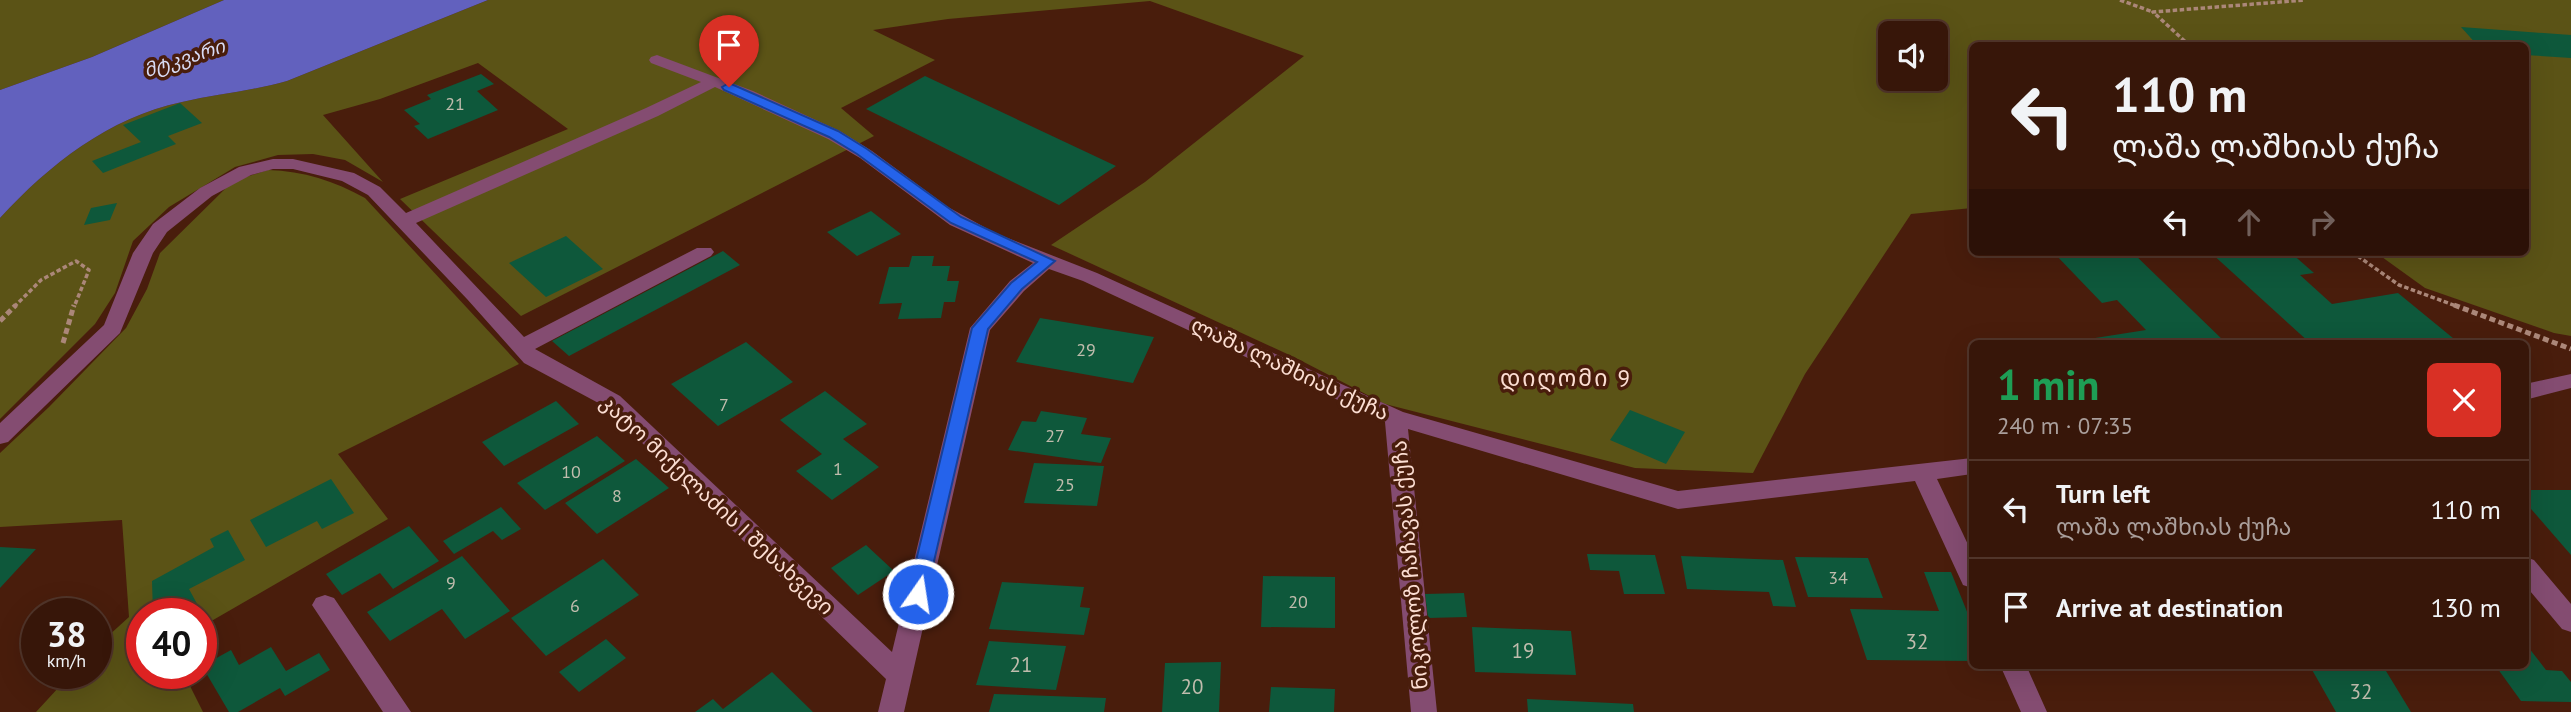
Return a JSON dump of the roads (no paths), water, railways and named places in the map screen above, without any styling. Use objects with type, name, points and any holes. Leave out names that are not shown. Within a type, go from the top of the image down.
[{"type":"street","name":"ლაშა ლაშხიას ქუჩა","points":[[657,60],[715,81],[833,134],[862,151],[956,220],[1047,261],[1090,277],[1395,418],[1678,500],[1969,466]]},
{"type":"street","points":[[404,221],[652,112],[715,81]]},
{"type":"street","name":"კატო მიქელაძის I შესახვევი","points":[[4,433],[113,328],[143,253],[160,228],[206,191],[245,171],[273,164],[293,164],[348,177],[374,191],[531,358],[612,401],[899,675]]},
{"type":"street","points":[[521,346],[704,252]]},
{"type":"street","points":[[891,712],[980,328],[1017,286],[1047,261]]},
{"type":"street","points":[[2529,391],[2571,381]]},
{"type":"street","name":"ნიკოლოზ ჩაჩავას ქუჩა","points":[[1395,418],[1424,712]]},
{"type":"street","points":[[1922,471],[1969,572]]},
{"type":"street","points":[[2529,572],[2571,622]]},
{"type":"street","points":[[325,605],[398,712]]},
{"type":"street","points":[[2014,669],[2034,712]]},
{"type":"water","name":"მტკვარი","points":[[224,0],[488,0],[287,81],[182,102],[129,119],[105,131],[60,162],[0,218],[0,90],[92,57]]},
{"type":"district","name":"დიღომი 9","points":[[1566,378]]}]
